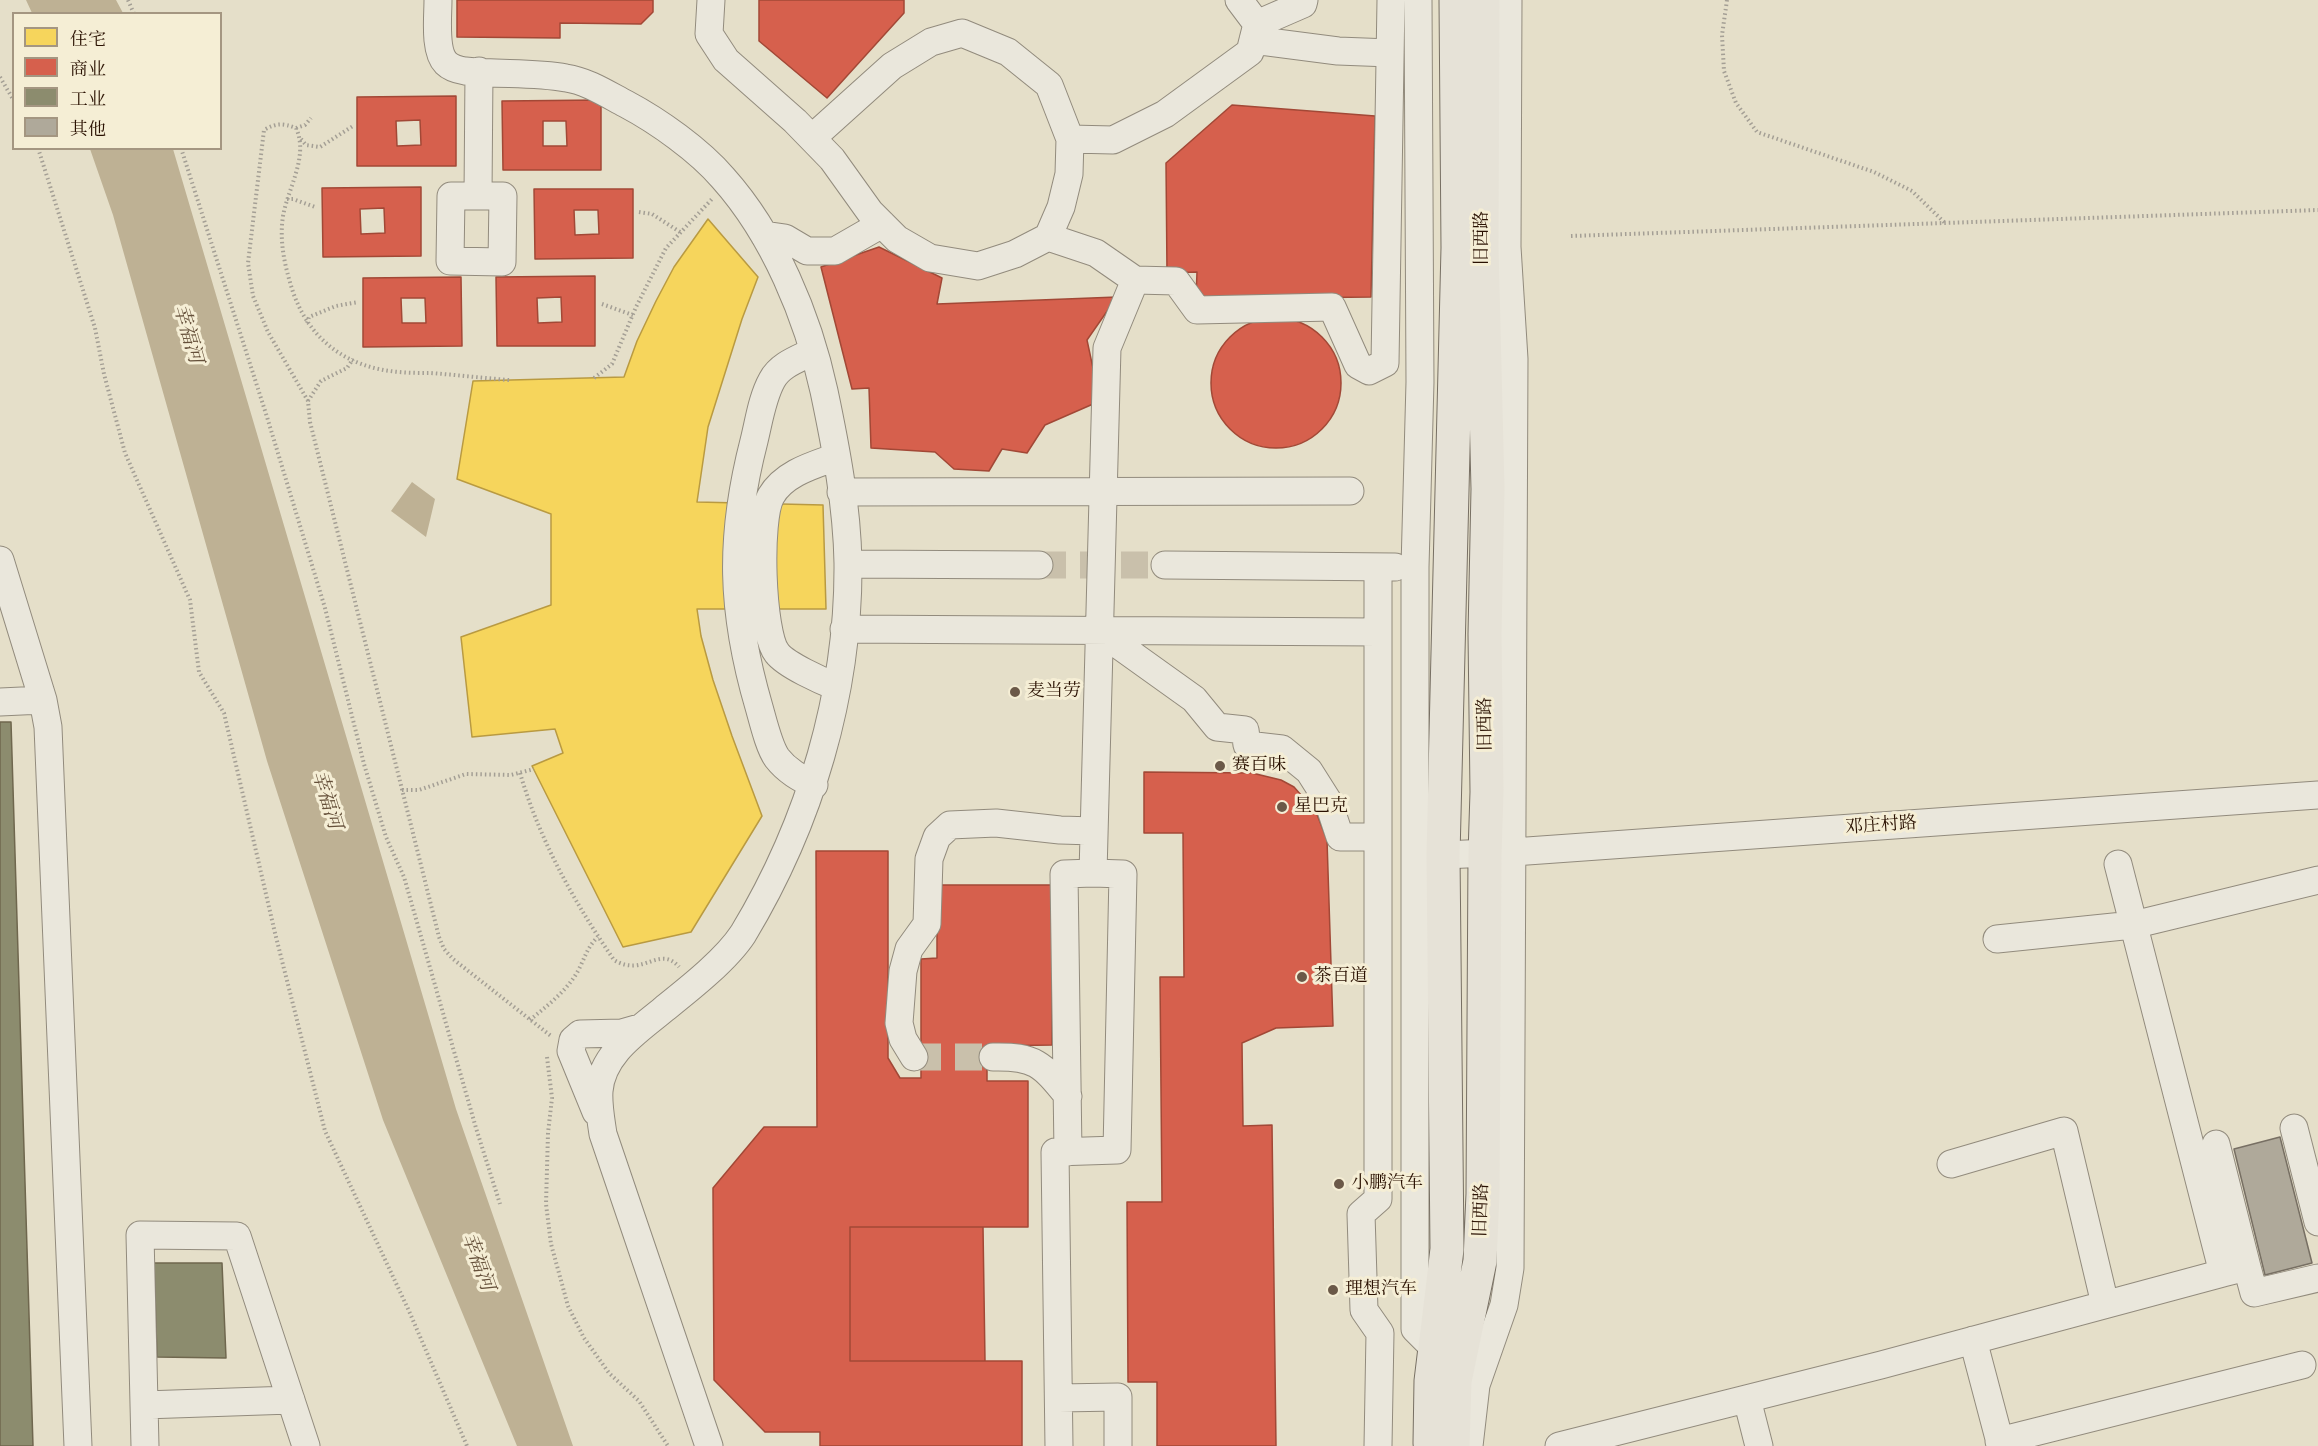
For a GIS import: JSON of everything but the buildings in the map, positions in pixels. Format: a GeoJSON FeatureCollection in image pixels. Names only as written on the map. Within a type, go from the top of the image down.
{"type":"FeatureCollection","features":[{"type":"Feature","properties":{"kind":"main road","name":"旧西路"},"geometry":{"type":"LineString","coordinates":[[1430,1446],[1431,1381],[1447,1249],[1443,855],[1458,248],[1456,0]]}},
{"type":"Feature","properties":{"kind":"main road","name":"旧西路"},"geometry":{"type":"LineString","coordinates":[[1453,1446],[1455,1381],[1472,1309],[1482,1240],[1499,853],[1487,792],[1485,634],[1488,489],[1482,247],[1483,0]]}},
{"type":"Feature","properties":{"kind":"street"},"geometry":{"type":"LineString","coordinates":[[438,0],[438,51],[444,62],[453,68],[571,78],[644,113],[677,137],[722,176],[751,213],[777,256],[802,316],[823,387],[841,492],[848,564],[844,629],[837,687],[814,785],[764,897],[740,939],[693,985],[636,1029],[616,1051],[599,1087],[603,1134],[709,1446]]}},
{"type":"Feature","properties":{"kind":"street"},"geometry":{"type":"LineString","coordinates":[[711,0],[709,34],[726,60],[812,138],[832,159],[870,212],[897,239],[930,258],[978,266],[1015,254],[1048,237],[1061,207],[1069,174],[1070,139],[1049,85],[1008,52],[962,33],[931,42],[892,66],[812,138]]}},
{"type":"Feature","properties":{"kind":"street"},"geometry":{"type":"LineString","coordinates":[[1070,139],[1113,140],[1165,114],[1250,52],[1255,32],[1239,0]]}},
{"type":"Feature","properties":{"kind":"street"},"geometry":{"type":"LineString","coordinates":[[1255,32],[1303,4],[1304,0]]}},
{"type":"Feature","properties":{"kind":"street"},"geometry":{"type":"LineString","coordinates":[[1048,237],[1096,253],[1135,280],[1176,281],[1197,310],[1332,307],[1358,366],[1369,371],[1386,363],[1390,0]]}},
{"type":"Feature","properties":{"kind":"street"},"geometry":{"type":"LineString","coordinates":[[1418,0],[1420,382],[1415,567],[1416,1329],[1435,1349]]}},
{"type":"Feature","properties":{"kind":"street"},"geometry":{"type":"LineString","coordinates":[[1469,1446],[1476,1385],[1504,1305],[1510,1268],[1499,853],[1514,359],[1507,247],[1508,0]]}},
{"type":"Feature","properties":{"kind":"street"},"geometry":{"type":"LineString","coordinates":[[1255,32],[1338,51],[1390,53]]}},
{"type":"Feature","properties":{"kind":"street"},"geometry":{"type":"LineString","coordinates":[[478,196],[479,71]]}},
{"type":"Feature","properties":{"kind":"street"},"geometry":{"type":"LineString","coordinates":[[764,235],[785,238],[807,251],[835,250],[882,224]]}},
{"type":"Feature","properties":{"kind":"street"},"geometry":{"type":"LineString","coordinates":[[1093,873],[1107,348],[1135,280]]}},
{"type":"Feature","properties":{"kind":"street"},"geometry":{"type":"LineString","coordinates":[[813,352],[784,366],[772,379],[765,400],[741,500],[736,600],[742,641],[763,721],[776,756],[793,774],[814,785]]}},
{"type":"Feature","properties":{"kind":"street"},"geometry":{"type":"LineString","coordinates":[[836,457],[786,479],[770,496],[765,520],[764,576],[767,631],[777,654],[817,679],[837,687]]}},
{"type":"Feature","properties":{"kind":"street"},"geometry":{"type":"LineString","coordinates":[[841,492],[1350,491]]}},
{"type":"Feature","properties":{"kind":"street"},"geometry":{"type":"LineString","coordinates":[[0,560],[43,700],[48,727],[78,1446]]}},
{"type":"Feature","properties":{"kind":"street"},"geometry":{"type":"LineString","coordinates":[[848,564],[1039,565]]}},
{"type":"Feature","properties":{"kind":"street"},"geometry":{"type":"LineString","coordinates":[[1165,565],[1450,567]]}},
{"type":"Feature","properties":{"kind":"street"},"geometry":{"type":"LineString","coordinates":[[1378,567],[1378,1199],[1361,1214],[1364,1310],[1380,1333],[1378,1446]]}},
{"type":"Feature","properties":{"kind":"street"},"geometry":{"type":"LineString","coordinates":[[844,629],[1378,632]]}},
{"type":"Feature","properties":{"kind":"street"},"geometry":{"type":"LineString","coordinates":[[1099,631],[1194,699],[1217,727],[1245,730],[1247,745],[1282,749],[1310,771],[1328,801],[1340,837],[1378,837]]}},
{"type":"Feature","properties":{"kind":"street"},"geometry":{"type":"LineString","coordinates":[[0,702],[43,700]]}},
{"type":"Feature","properties":{"kind":"street","name":"邓庄村路"},"geometry":{"type":"LineString","coordinates":[[1443,855],[1499,853],[2318,795]]}},
{"type":"Feature","properties":{"kind":"street"},"geometry":{"type":"LineString","coordinates":[[914,1057],[903,1039],[899,1023],[903,971],[909,949],[927,924],[929,859],[937,837],[950,825],[996,822],[1060,830],[1094,831]]}},
{"type":"Feature","properties":{"kind":"street"},"geometry":{"type":"LineString","coordinates":[[2118,864],[2133,925],[2235,1270],[2254,1293],[2318,1278]]}},
{"type":"Feature","properties":{"kind":"street"},"geometry":{"type":"LineString","coordinates":[[1059,1446],[1055,1152],[1068,1152],[1117,1150],[1123,874],[1064,874],[1068,1152]]}},
{"type":"Feature","properties":{"kind":"street"},"geometry":{"type":"LineString","coordinates":[[1997,939],[2133,925],[2318,880]]}},
{"type":"Feature","properties":{"kind":"street"},"geometry":{"type":"LineString","coordinates":[[602,1123],[561,1044],[573,1040],[580,1034],[622,1033],[636,1029]]}},
{"type":"Feature","properties":{"kind":"street"},"geometry":{"type":"LineString","coordinates":[[993,1057],[1016,1056],[1036,1062],[1052,1076],[1068,1096]]}},
{"type":"Feature","properties":{"kind":"street"},"geometry":{"type":"LineString","coordinates":[[2294,1128],[2318,1222]]}},
{"type":"Feature","properties":{"kind":"street"},"geometry":{"type":"LineString","coordinates":[[1951,1164],[2064,1131],[2105,1304]]}},
{"type":"Feature","properties":{"kind":"street"},"geometry":{"type":"LineString","coordinates":[[2216,1144],[2235,1270]]}},
{"type":"Feature","properties":{"kind":"street"},"geometry":{"type":"LineString","coordinates":[[145,1446],[140,1235],[237,1236],[306,1446]]}},
{"type":"Feature","properties":{"kind":"street"},"geometry":{"type":"LineString","coordinates":[[1559,1446],[2235,1270]]}},
{"type":"Feature","properties":{"kind":"street"},"geometry":{"type":"LineString","coordinates":[[1973,1340],[2000,1444],[2302,1365]]}},
{"type":"Feature","properties":{"kind":"street"},"geometry":{"type":"LineString","coordinates":[[1059,1398],[1118,1397],[1118,1446]]}},
{"type":"Feature","properties":{"kind":"street"},"geometry":{"type":"LineString","coordinates":[[1747,1398],[1759,1446]]}},
{"type":"Feature","properties":{"kind":"street"},"geometry":{"type":"LineString","coordinates":[[144,1405],[291,1400]]}},
{"type":"Feature","properties":{"kind":"path"},"geometry":{"type":"LineString","coordinates":[[1727,0],[1722,35],[1724,71],[1736,103],[1757,132],[1874,172],[1912,191],[1945,223]]}},
{"type":"Feature","properties":{"kind":"path"},"geometry":{"type":"LineString","coordinates":[[0,77],[12,98]]}},
{"type":"Feature","properties":{"kind":"path"},"geometry":{"type":"LineString","coordinates":[[311,118],[305,125],[296,128],[285,124],[274,124],[264,130],[260,147],[248,263],[253,296],[268,332],[308,401],[310,422],[439,937],[444,949],[453,959],[561,1044]]}},
{"type":"Feature","properties":{"kind":"path"},"geometry":{"type":"LineString","coordinates":[[296,128],[306,145],[320,147],[353,126]]}},
{"type":"Feature","properties":{"kind":"path"},"geometry":{"type":"LineString","coordinates":[[301,139],[300,154],[280,232],[283,254],[297,303],[307,324],[324,343],[371,366],[397,372],[509,380]]}},
{"type":"Feature","properties":{"kind":"path"},"geometry":{"type":"LineString","coordinates":[[39,150],[95,328],[104,374],[125,453],[190,600],[199,672],[224,713],[275,933],[325,1131],[409,1311],[467,1446]]}},
{"type":"Feature","properties":{"kind":"path"},"geometry":{"type":"LineString","coordinates":[[182,150],[322,597],[367,774],[386,837],[404,877],[500,1204]]}},
{"type":"Feature","properties":{"kind":"path"},"geometry":{"type":"LineString","coordinates":[[594,378],[612,364],[666,248],[710,201],[729,185]]}},
{"type":"Feature","properties":{"kind":"path"},"geometry":{"type":"LineString","coordinates":[[287,199],[315,207]]}},
{"type":"Feature","properties":{"kind":"path"},"geometry":{"type":"LineString","coordinates":[[1571,236],[2318,210]]}},
{"type":"Feature","properties":{"kind":"path"},"geometry":{"type":"LineString","coordinates":[[639,212],[652,214],[680,232]]}},
{"type":"Feature","properties":{"kind":"path"},"geometry":{"type":"LineString","coordinates":[[307,324],[309,317],[328,309],[358,302]]}},
{"type":"Feature","properties":{"kind":"path"},"geometry":{"type":"LineString","coordinates":[[602,304],[633,315]]}},
{"type":"Feature","properties":{"kind":"path"},"geometry":{"type":"LineString","coordinates":[[308,401],[321,381],[347,368],[353,359]]}},
{"type":"Feature","properties":{"kind":"path"},"geometry":{"type":"LineString","coordinates":[[402,790],[418,790],[466,774],[495,776],[534,769]]}},
{"type":"Feature","properties":{"kind":"path"},"geometry":{"type":"LineString","coordinates":[[520,773],[534,818],[570,894],[614,960],[622,965],[633,967],[645,965],[652,960],[668,958],[693,985]]}},
{"type":"Feature","properties":{"kind":"path"},"geometry":{"type":"LineString","coordinates":[[530,1020],[553,1001],[569,983],[579,969],[589,946],[598,937]]}},
{"type":"Feature","properties":{"kind":"path"},"geometry":{"type":"LineString","coordinates":[[561,1044],[546,1047],[552,1098],[548,1133],[546,1204],[550,1244],[565,1296],[584,1338],[609,1373],[639,1401],[668,1446]]}},
{"type":"Feature","properties":{"kind":"water"},"geometry":{"type":"Polygon","coordinates":[[[26,0],[116,0],[122,12],[32,12],[26,0]]]}},
{"type":"Feature","properties":{"kind":"water","name":"幸福河"},"geometry":{"type":"Polygon","coordinates":[[[90,150],[173,150],[456,1109],[573,1446],[517,1446],[383,1120],[267,761],[113,215],[90,150]]]}},
{"type":"Feature","properties":{"kind":"water"},"geometry":{"type":"Polygon","coordinates":[[[412,482],[435,499],[426,537],[391,511],[412,482]]]}},
{"type":"Feature","properties":{"kind":"tunnel"},"geometry":{"type":"LineString","coordinates":[[1039,565],[1165,565]]}},
{"type":"Feature","properties":{"kind":"tunnel"},"geometry":{"type":"LineString","coordinates":[[914,1057],[993,1057]]}},
{"type":"Feature","properties":{"kind":"place","name":"麦当劳"},"geometry":{"type":"Point","coordinates":[1015,692]}},
{"type":"Feature","properties":{"kind":"place","name":"赛百味"},"geometry":{"type":"Point","coordinates":[1220,766]}},
{"type":"Feature","properties":{"kind":"place","name":"星巴克"},"geometry":{"type":"Point","coordinates":[1282,807]}},
{"type":"Feature","properties":{"kind":"place","name":"茶百道"},"geometry":{"type":"Point","coordinates":[1302,977]}},
{"type":"Feature","properties":{"kind":"place","name":"小鹏汽车"},"geometry":{"type":"Point","coordinates":[1339,1184]}},
{"type":"Feature","properties":{"kind":"place","name":"理想汽车"},"geometry":{"type":"Point","coordinates":[1333,1290]}}]}
